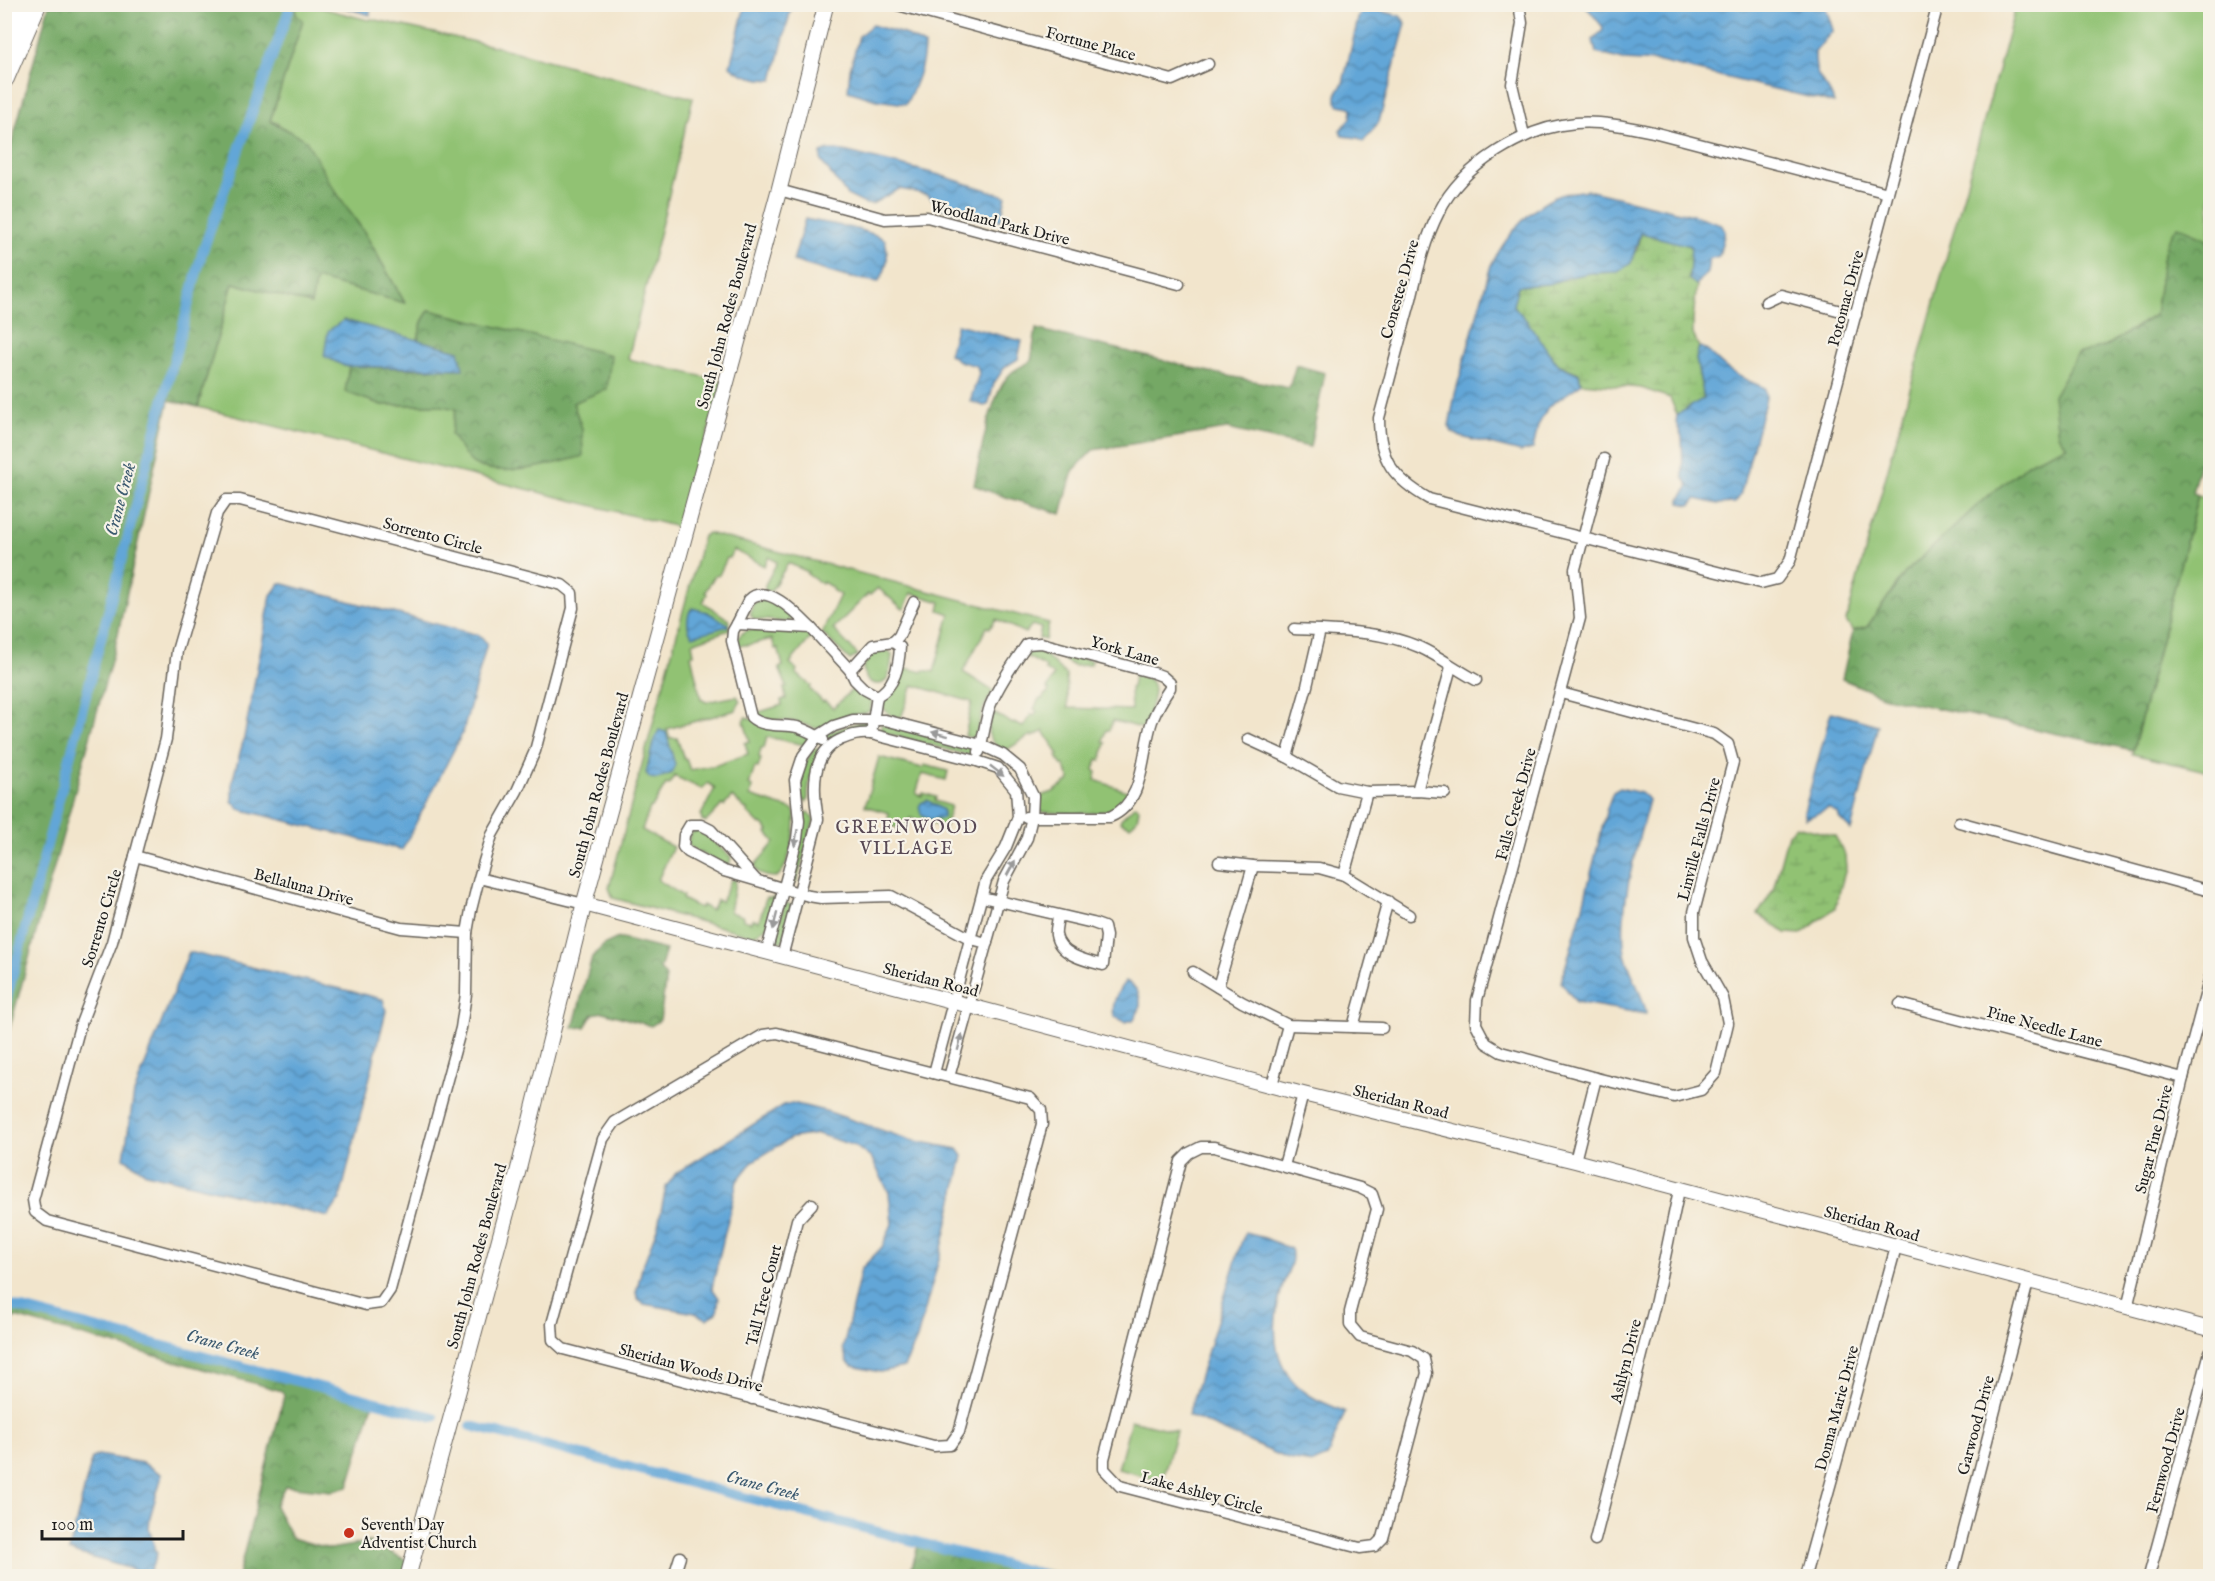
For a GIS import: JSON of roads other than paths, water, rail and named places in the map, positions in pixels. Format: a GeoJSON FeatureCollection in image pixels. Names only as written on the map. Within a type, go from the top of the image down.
{"type":"FeatureCollection","features":[{"type":"Feature","properties":{"kind":"highway"},"geometry":{"type":"LineString","coordinates":[[4,46],[16,4]]}},
{"type":"Feature","properties":{"kind":"highway"},"geometry":{"type":"LineString","coordinates":[[4,78],[36,4]]}},
{"type":"Feature","properties":{"kind":"main road","name":"South John Rodes Boulevard"},"geometry":{"type":"LineString","coordinates":[[408,1576],[519,1167],[584,904],[779,190],[826,4]]}},
{"type":"Feature","properties":{"kind":"street","name":"Fortune Place"},"geometry":{"type":"LineString","coordinates":[[894,4],[1172,80],[1208,64]]}},
{"type":"Feature","properties":{"kind":"street"},"geometry":{"type":"LineString","coordinates":[[1519,4],[1522,23],[1512,84],[1524,135]]}},
{"type":"Feature","properties":{"kind":"street","name":"Potomac Drive"},"geometry":{"type":"LineString","coordinates":[[1761,583],[1777,579],[1790,561],[1938,4]]}},
{"type":"Feature","properties":{"kind":"street","name":"Conestee Drive"},"geometry":{"type":"LineString","coordinates":[[1761,583],[1429,499],[1410,488],[1392,470],[1379,441],[1379,418],[1424,249],[1439,210],[1461,181],[1489,158],[1524,135],[1576,123],[1622,126],[1653,132],[1888,193]]}},
{"type":"Feature","properties":{"kind":"street","name":"Woodland Park Drive"},"geometry":{"type":"LineString","coordinates":[[779,190],[885,219],[927,217],[1179,284]]}},
{"type":"Feature","properties":{"kind":"street"},"geometry":{"type":"LineString","coordinates":[[1766,302],[1781,295],[1856,315]]}},
{"type":"Feature","properties":{"kind":"street","name":"Falls Creek Drive"},"geometry":{"type":"LineString","coordinates":[[1596,1078],[1501,1052],[1486,1043],[1476,1024],[1477,1000],[1580,618],[1575,569],[1604,459]]}},
{"type":"Feature","properties":{"kind":"street","name":"Sorrento Circle"},"geometry":{"type":"LineString","coordinates":[[226,500],[240,500],[562,585],[572,593],[573,608],[535,751],[517,791],[492,835],[479,878],[467,933],[466,994],[461,1028],[390,1290],[381,1303],[366,1305],[47,1221],[35,1212],[33,1200],[80,1026],[112,942],[166,739],[177,651],[217,513],[226,500]]}},
{"type":"Feature","properties":{"kind":"street"},"geometry":{"type":"LineString","coordinates":[[830,745],[818,736],[797,727],[757,722],[751,717],[732,641],[733,631],[752,596],[767,595],[780,601],[811,628],[850,670],[864,689],[877,696]]}},
{"type":"Feature","properties":{"kind":"street"},"geometry":{"type":"LineString","coordinates":[[850,670],[873,645],[893,642],[899,636],[914,602]]}},
{"type":"Feature","properties":{"kind":"street"},"geometry":{"type":"LineString","coordinates":[[737,624],[811,628]]}},
{"type":"Feature","properties":{"kind":"street"},"geometry":{"type":"LineString","coordinates":[[1294,629],[1364,632],[1396,639],[1420,648],[1476,680]]}},
{"type":"Feature","properties":{"kind":"street"},"geometry":{"type":"LineString","coordinates":[[1287,757],[1320,630]]}},
{"type":"Feature","properties":{"kind":"street"},"geometry":{"type":"LineString","coordinates":[[871,734],[877,696],[890,687],[896,670],[900,647],[893,642]]}},
{"type":"Feature","properties":{"kind":"street","name":"York Lane"},"geometry":{"type":"LineString","coordinates":[[977,760],[981,735],[991,705],[1027,644],[1041,643],[1136,668],[1162,676],[1170,683],[1170,688],[1152,721],[1137,786],[1127,807],[1110,817],[1018,817]]}},
{"type":"Feature","properties":{"kind":"street"},"geometry":{"type":"LineString","coordinates":[[1417,791],[1451,666]]}},
{"type":"Feature","properties":{"kind":"street","name":"Linville Falls Drive"},"geometry":{"type":"LineString","coordinates":[[1560,693],[1714,734],[1728,744],[1733,762],[1694,912],[1694,937],[1702,961],[1723,998],[1728,1023],[1716,1073],[1701,1090],[1674,1097],[1596,1078]]}},
{"type":"Feature","properties":{"kind":"street"},"geometry":{"type":"LineString","coordinates":[[766,953],[797,839],[795,780],[805,752],[818,736],[834,726],[853,720],[885,720],[981,745],[1003,755],[1020,769],[1033,796],[1032,817],[1027,838],[1004,881],[949,1077]]}},
{"type":"Feature","properties":{"kind":"street"},"geometry":{"type":"LineString","coordinates":[[782,957],[818,819],[815,776],[820,759],[830,745],[858,733],[871,734],[977,760],[998,768],[1016,790],[1018,817],[1006,848],[986,880],[934,1073]]}},
{"type":"Feature","properties":{"kind":"street"},"geometry":{"type":"LineString","coordinates":[[1248,740],[1287,757],[1337,786],[1367,792],[1445,793]]}},
{"type":"Feature","properties":{"kind":"street"},"geometry":{"type":"LineString","coordinates":[[1344,875],[1367,792]]}},
{"type":"Feature","properties":{"kind":"street"},"geometry":{"type":"LineString","coordinates":[[797,809],[816,807]]}},
{"type":"Feature","properties":{"kind":"street"},"geometry":{"type":"LineString","coordinates":[[1959,822],[2211,891]]}},
{"type":"Feature","properties":{"kind":"street"},"geometry":{"type":"LineString","coordinates":[[756,880],[711,830],[701,825],[690,825],[682,841],[683,847],[718,868],[799,894],[821,898],[891,896],[971,939],[987,944]]}},
{"type":"Feature","properties":{"kind":"street","name":"Bellaluna Drive"},"geometry":{"type":"LineString","coordinates":[[135,856],[401,928],[467,933]]}},
{"type":"Feature","properties":{"kind":"street"},"geometry":{"type":"LineString","coordinates":[[1219,862],[1253,866],[1319,868],[1344,875],[1409,915]]}},
{"type":"Feature","properties":{"kind":"street"},"geometry":{"type":"LineString","coordinates":[[1218,987],[1253,866]]}},
{"type":"Feature","properties":{"kind":"street"},"geometry":{"type":"LineString","coordinates":[[479,878],[584,904]]}},
{"type":"Feature","properties":{"kind":"street"},"geometry":{"type":"LineString","coordinates":[[982,897],[998,900],[1058,915],[1104,927],[1106,936],[1103,965],[1082,959],[1064,949],[1058,942],[1056,933],[1058,915]]}},
{"type":"Feature","properties":{"kind":"street"},"geometry":{"type":"LineString","coordinates":[[1353,1027],[1388,901]]}},
{"type":"Feature","properties":{"kind":"street","name":"Sheridan Road"},"geometry":{"type":"LineString","coordinates":[[584,904],[1272,1086],[1575,1161],[2211,1329]]}},
{"type":"Feature","properties":{"kind":"street"},"geometry":{"type":"LineString","coordinates":[[1193,972],[1288,1025],[1382,1028]]}},
{"type":"Feature","properties":{"kind":"street","name":"Sugar Pine Drive"},"geometry":{"type":"LineString","coordinates":[[2127,1308],[2183,1078],[2211,977]]}},
{"type":"Feature","properties":{"kind":"street","name":"Pine Needle Lane"},"geometry":{"type":"LineString","coordinates":[[1900,1004],[2183,1078]]}},
{"type":"Feature","properties":{"kind":"street"},"geometry":{"type":"LineString","coordinates":[[1272,1086],[1288,1025]]}},
{"type":"Feature","properties":{"kind":"street","name":"Sheridan Woods Drive"},"geometry":{"type":"LineString","coordinates":[[777,1033],[949,1077],[1030,1098],[1041,1110],[1042,1124],[959,1432],[950,1445],[934,1446],[752,1399],[563,1349],[553,1340],[552,1324],[603,1139],[615,1122],[763,1035],[777,1033]]}},
{"type":"Feature","properties":{"kind":"street"},"geometry":{"type":"LineString","coordinates":[[1575,1161],[1596,1078]]}},
{"type":"Feature","properties":{"kind":"street"},"geometry":{"type":"LineString","coordinates":[[1284,1166],[1303,1094]]}},
{"type":"Feature","properties":{"kind":"street","name":"Lake Ashley Circle"},"geometry":{"type":"LineString","coordinates":[[1201,1147],[1214,1148],[1284,1166],[1360,1188],[1372,1194],[1377,1209],[1350,1312],[1350,1325],[1360,1337],[1412,1351],[1424,1359],[1427,1373],[1383,1538],[1375,1546],[1360,1548],[1120,1486],[1104,1469],[1104,1459],[1181,1161],[1189,1153],[1201,1147]]}},
{"type":"Feature","properties":{"kind":"street","name":"Ashlyn Drive"},"geometry":{"type":"LineString","coordinates":[[1595,1540],[1656,1300],[1679,1190]]}},
{"type":"Feature","properties":{"kind":"street","name":"Tall Tree Court"},"geometry":{"type":"LineString","coordinates":[[752,1399],[797,1220],[812,1204]]}},
{"type":"Feature","properties":{"kind":"street","name":"Donna Marie Drive"},"geometry":{"type":"LineString","coordinates":[[1804,1576],[1896,1247]]}},
{"type":"Feature","properties":{"kind":"street","name":"Garwood Drive"},"geometry":{"type":"LineString","coordinates":[[1952,1576],[2028,1282]]}},
{"type":"Feature","properties":{"kind":"street","name":"Fernwood Drive"},"geometry":{"type":"LineString","coordinates":[[2149,1576],[2211,1352]]}},
{"type":"Feature","properties":{"kind":"street"},"geometry":{"type":"LineString","coordinates":[[674,1576],[680,1557]]}},
{"type":"Feature","properties":{"kind":"water"},"geometry":{"type":"Polygon","coordinates":[[[335,5],[371,5],[370,15],[335,5]]]}},
{"type":"Feature","properties":{"kind":"water"},"geometry":{"type":"Polygon","coordinates":[[[745,5],[792,5],[773,80],[750,77],[730,66],[745,5]]]}},
{"type":"Feature","properties":{"kind":"water"},"geometry":{"type":"Polygon","coordinates":[[[1585,5],[1825,5],[1833,30],[1815,52],[1815,66],[1834,103],[1660,62],[1623,60],[1596,53],[1593,40],[1603,30],[1585,5]]]}},
{"type":"Feature","properties":{"kind":"water"},"geometry":{"type":"Polygon","coordinates":[[[1369,8],[1400,16],[1406,23],[1379,122],[1363,142],[1358,138],[1342,136],[1340,130],[1351,118],[1352,110],[1350,107],[1339,105],[1336,102],[1336,95],[1343,83],[1359,15],[1369,8]]]}},
{"type":"Feature","properties":{"kind":"water"},"geometry":{"type":"Polygon","coordinates":[[[872,25],[904,34],[924,45],[921,68],[906,104],[876,100],[848,91],[850,69],[859,36],[872,25]]]}},
{"type":"Feature","properties":{"kind":"water"},"geometry":{"type":"Polygon","coordinates":[[[829,150],[844,151],[936,174],[1006,196],[1001,220],[991,221],[941,208],[928,195],[899,189],[872,204],[865,204],[847,195],[821,161],[821,153],[829,150]]]}},
{"type":"Feature","properties":{"kind":"water"},"geometry":{"type":"Polygon","coordinates":[[[1587,190],[1697,216],[1721,224],[1725,231],[1719,256],[1709,259],[1707,273],[1696,285],[1689,279],[1691,246],[1640,233],[1631,263],[1618,272],[1590,273],[1549,284],[1518,286],[1513,305],[1557,364],[1579,374],[1581,384],[1548,407],[1538,426],[1533,449],[1521,452],[1461,437],[1452,432],[1449,426],[1455,394],[1491,265],[1510,235],[1526,217],[1559,195],[1587,190]]]}},
{"type":"Feature","properties":{"kind":"water"},"geometry":{"type":"Polygon","coordinates":[[[805,219],[857,229],[885,240],[887,262],[878,282],[846,277],[793,261],[805,219]]]}},
{"type":"Feature","properties":{"kind":"water"},"geometry":{"type":"Polygon","coordinates":[[[344,320],[459,351],[463,369],[344,366],[324,356],[328,331],[344,320]]]}},
{"type":"Feature","properties":{"kind":"water"},"geometry":{"type":"Polygon","coordinates":[[[957,324],[1022,341],[1018,359],[1005,367],[994,383],[988,405],[984,406],[970,401],[979,374],[977,366],[959,361],[949,354],[957,324]]]}},
{"type":"Feature","properties":{"kind":"water"},"geometry":{"type":"Polygon","coordinates":[[[1699,347],[1734,373],[1765,388],[1766,398],[1740,496],[1735,503],[1718,504],[1696,499],[1691,505],[1680,503],[1680,499],[1689,486],[1683,477],[1682,437],[1676,423],[1677,415],[1704,398],[1696,359],[1699,347]]]}},
{"type":"Feature","properties":{"kind":"water"},"geometry":{"type":"Polygon","coordinates":[[[280,583],[478,635],[487,643],[463,732],[402,850],[239,809],[232,801],[232,782],[244,738],[271,595],[280,583]]]}},
{"type":"Feature","properties":{"kind":"water"},"geometry":{"type":"Polygon","coordinates":[[[692,608],[707,612],[728,626],[693,636],[688,622],[692,608]]]}},
{"type":"Feature","properties":{"kind":"water"},"geometry":{"type":"Polygon","coordinates":[[[1831,712],[1878,725],[1851,830],[1840,819],[1838,813],[1828,808],[1806,819],[1804,812],[1831,712]]]}},
{"type":"Feature","properties":{"kind":"water"},"geometry":{"type":"Polygon","coordinates":[[[659,730],[666,732],[675,765],[672,773],[657,779],[650,778],[646,773],[653,743],[659,730]]]}},
{"type":"Feature","properties":{"kind":"water"},"geometry":{"type":"Polygon","coordinates":[[[1620,788],[1641,793],[1649,800],[1634,856],[1624,915],[1625,953],[1644,1002],[1646,1014],[1576,1002],[1561,982],[1582,910],[1607,808],[1613,792],[1620,788]]]}},
{"type":"Feature","properties":{"kind":"water"},"geometry":{"type":"Polygon","coordinates":[[[927,800],[943,810],[943,818],[929,819],[921,814],[919,807],[927,800]]]}},
{"type":"Feature","properties":{"kind":"water"},"geometry":{"type":"Polygon","coordinates":[[[189,952],[383,999],[386,1011],[340,1199],[328,1217],[146,1173],[124,1158],[134,1093],[189,952]]]}},
{"type":"Feature","properties":{"kind":"water"},"geometry":{"type":"Polygon","coordinates":[[[1126,981],[1136,989],[1140,1004],[1133,1020],[1125,1022],[1114,1016],[1113,1007],[1120,988],[1126,981]]]}},
{"type":"Feature","properties":{"kind":"water"},"geometry":{"type":"Polygon","coordinates":[[[792,1103],[829,1112],[910,1140],[958,1149],[963,1156],[943,1244],[917,1339],[904,1367],[880,1372],[852,1366],[847,1361],[843,1348],[861,1269],[882,1247],[892,1224],[889,1193],[872,1159],[855,1146],[818,1134],[791,1138],[753,1161],[737,1181],[712,1288],[719,1298],[717,1313],[707,1319],[695,1313],[644,1304],[638,1299],[636,1293],[642,1268],[658,1226],[666,1187],[676,1173],[784,1105],[792,1103]]]}},
{"type":"Feature","properties":{"kind":"water"},"geometry":{"type":"Polygon","coordinates":[[[1246,1233],[1291,1249],[1291,1262],[1276,1318],[1277,1350],[1282,1364],[1301,1389],[1316,1399],[1345,1412],[1327,1457],[1313,1463],[1288,1459],[1188,1415],[1246,1233]]]}},
{"type":"Feature","properties":{"kind":"water"},"geometry":{"type":"Polygon","coordinates":[[[98,1455],[143,1463],[161,1474],[150,1517],[149,1529],[157,1554],[149,1574],[69,1551],[92,1458],[98,1455]]]}},
{"type":"Feature","properties":{"kind":"waterway","name":"Crane Creek"},"geometry":{"type":"LineString","coordinates":[[4,1009],[202,253],[291,4]]}},
{"type":"Feature","properties":{"kind":"waterway","name":"Crane Creek"},"geometry":{"type":"LineString","coordinates":[[4,1304],[434,1417]]}},
{"type":"Feature","properties":{"kind":"waterway","name":"Crane Creek"},"geometry":{"type":"LineString","coordinates":[[471,1426],[1048,1576]]}},
{"type":"Feature","properties":{"kind":"place","name":"Seventh Day Adventist Church"},"geometry":{"type":"Point","coordinates":[349,1533]}},
{"type":"Feature","properties":{"kind":"district","name":"GREENWOOD VILLAGE"},"geometry":{"type":"Point","coordinates":[907,837]}}]}
